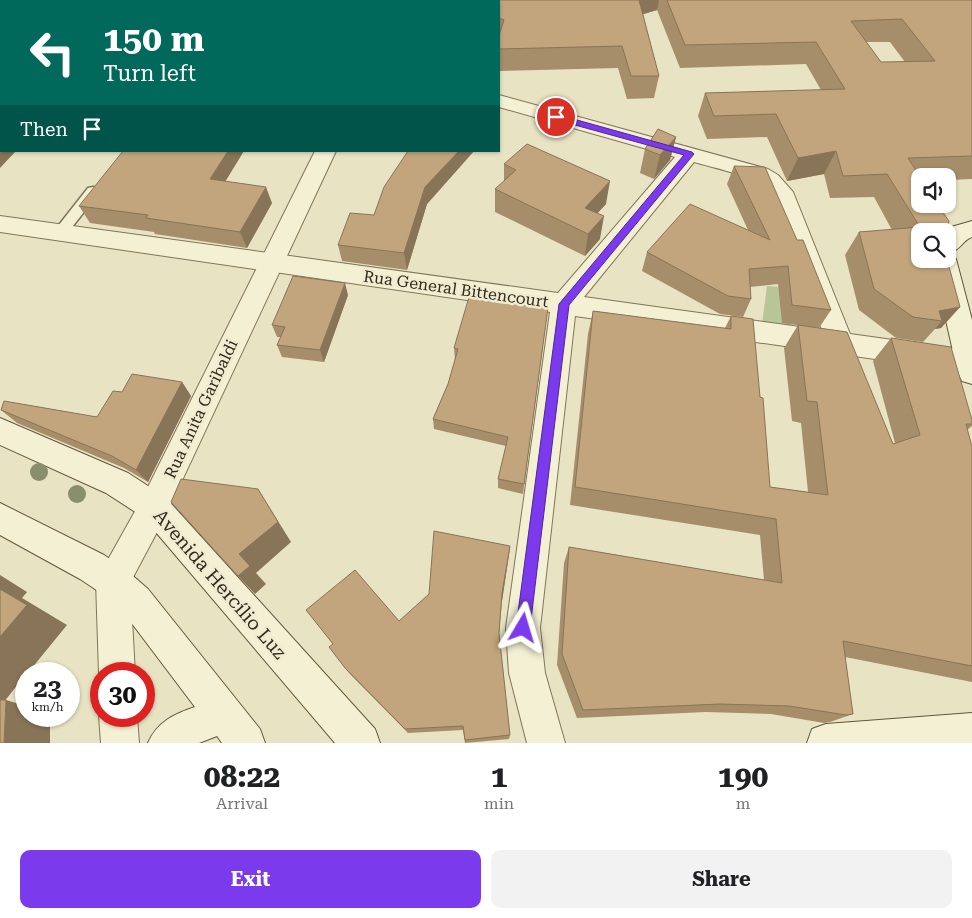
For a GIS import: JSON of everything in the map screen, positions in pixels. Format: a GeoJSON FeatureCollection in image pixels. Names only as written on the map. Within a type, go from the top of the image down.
{"type":"FeatureCollection","features":[{"type":"Feature","properties":{"kind":"street"},"geometry":{"type":"LineString","coordinates":[[500,101],[760,174],[777,185],[782,192],[840,343]]}},
{"type":"Feature","properties":{"kind":"street","name":"Rua Anita Garibaldi"},"geometry":{"type":"LineString","coordinates":[[113,581],[154,507],[326,152]]}},
{"type":"Feature","properties":{"kind":"street"},"geometry":{"type":"LineString","coordinates":[[546,743],[527,673],[523,628],[564,304],[689,154]]}},
{"type":"Feature","properties":{"kind":"street","name":"Rua General Bittencourt"},"geometry":{"type":"LineString","coordinates":[[0,224],[840,343],[971,365]]}},
{"type":"Feature","properties":{"kind":"street"},"geometry":{"type":"LineString","coordinates":[[956,236],[959,233],[972,228]]}},
{"type":"Feature","properties":{"kind":"street"},"geometry":{"type":"LineString","coordinates":[[946,268],[971,365]]}},
{"type":"Feature","properties":{"kind":"street","name":"Avenida Hercílio Luz"},"geometry":{"type":"LineString","coordinates":[[0,431],[117,483],[154,507],[361,743]]}},
{"type":"Feature","properties":{"kind":"street"},"geometry":{"type":"LineString","coordinates":[[0,518],[113,581],[136,601],[246,743]]}},
{"type":"Feature","properties":{"kind":"street"},"geometry":{"type":"LineString","coordinates":[[113,581],[116,662]]}},
{"type":"Feature","properties":{"kind":"street"},"geometry":{"type":"LineString","coordinates":[[166,743],[188,728],[223,715]]}},
{"type":"Feature","properties":{"kind":"street"},"geometry":{"type":"LineString","coordinates":[[119,727],[120,743]]}},
{"type":"Feature","properties":{"kind":"street"},"geometry":{"type":"LineString","coordinates":[[826,743],[972,732]]}},
{"type":"Feature","properties":{"kind":"lane"},"geometry":{"type":"LineString","coordinates":[[60,232],[102,181]]}},
{"type":"Feature","properties":{"kind":"green space"},"geometry":{"type":"Polygon","coordinates":[[[767,286],[780,287],[792,326],[762,324],[767,286]]]}},
{"type":"Feature","properties":{"kind":"building"},"geometry":{"type":"Polygon","coordinates":[[[500,0],[639,0],[659,76],[631,76],[622,46],[500,49],[500,32],[504,20],[500,18],[500,0]]]}},
{"type":"Feature","properties":{"kind":"building"},"geometry":{"type":"Polygon","coordinates":[[[667,0],[972,0],[972,156],[908,158],[914,168],[911,168],[911,213],[887,174],[843,176],[836,151],[798,158],[776,114],[714,116],[705,93],[845,89],[816,42],[685,45],[667,0]],[[902,19],[851,21],[881,62],[935,61],[902,19]]]}},
{"type":"Feature","properties":{"kind":"building"},"geometry":{"type":"Polygon","coordinates":[[[658,129],[676,137],[660,155],[645,149],[658,129]]]}},
{"type":"Feature","properties":{"kind":"building"},"geometry":{"type":"Polygon","coordinates":[[[527,144],[610,181],[585,208],[604,216],[588,234],[495,189],[516,170],[504,164],[527,144]]]}},
{"type":"Feature","properties":{"kind":"building"},"geometry":{"type":"Polygon","coordinates":[[[122,152],[227,152],[210,179],[266,187],[240,232],[146,218],[148,215],[79,206],[122,152]]]}},
{"type":"Feature","properties":{"kind":"building"},"geometry":{"type":"Polygon","coordinates":[[[407,152],[458,152],[425,187],[404,253],[338,245],[350,213],[374,215],[384,187],[407,152]]]}},
{"type":"Feature","properties":{"kind":"building"},"geometry":{"type":"Polygon","coordinates":[[[734,166],[765,167],[797,240],[803,240],[831,310],[792,305],[788,266],[749,269],[751,299],[728,296],[647,252],[690,204],[770,240],[734,166]]]}},
{"type":"Feature","properties":{"kind":"building"},"geometry":{"type":"Polygon","coordinates":[[[911,213],[943,213],[949,221],[949,223],[918,223],[911,213]]]}},
{"type":"Feature","properties":{"kind":"building"},"geometry":{"type":"Polygon","coordinates":[[[911,228],[911,268],[949,268],[960,307],[939,311],[942,321],[913,317],[874,289],[859,232],[911,228]]]}},
{"type":"Feature","properties":{"kind":"building"},"geometry":{"type":"Polygon","coordinates":[[[293,276],[345,283],[320,350],[277,345],[285,327],[272,325],[293,276]]]}},
{"type":"Feature","properties":{"kind":"building"},"geometry":{"type":"Polygon","coordinates":[[[469,297],[548,308],[524,484],[498,479],[508,437],[433,419],[448,384],[458,349],[454,348],[469,297]]]}},
{"type":"Feature","properties":{"kind":"building"},"geometry":{"type":"Polygon","coordinates":[[[593,311],[731,329],[731,316],[753,319],[760,397],[763,398],[770,487],[828,495],[817,402],[807,401],[798,325],[847,332],[893,444],[920,435],[891,338],[951,347],[972,420],[972,424],[966,424],[972,447],[972,666],[843,641],[853,714],[846,715],[789,706],[720,704],[583,710],[562,654],[569,547],[782,583],[776,519],[575,487],[593,311]]]}},
{"type":"Feature","properties":{"kind":"building"},"geometry":{"type":"Polygon","coordinates":[[[132,374],[182,382],[136,470],[112,456],[1,410],[4,401],[97,417],[113,391],[122,392],[132,374]]]}},
{"type":"Feature","properties":{"kind":"building"},"geometry":{"type":"Polygon","coordinates":[[[181,479],[258,489],[278,522],[239,554],[250,566],[238,576],[171,502],[181,479]]]}},
{"type":"Feature","properties":{"kind":"building"},"geometry":{"type":"Polygon","coordinates":[[[434,531],[510,546],[502,593],[499,633],[510,735],[465,740],[463,726],[405,729],[345,668],[329,647],[333,644],[306,610],[355,570],[399,621],[429,594],[434,531]]]}},
{"type":"Feature","properties":{"kind":"building"},"geometry":{"type":"Polygon","coordinates":[[[0,589],[27,605],[0,637],[0,589]]]}},
{"type":"Feature","properties":{"kind":"building"},"geometry":{"type":"Polygon","coordinates":[[[0,700],[6,700],[4,743],[0,743],[0,700]]]}},
{"type":"Feature","properties":{"kind":"route"},"geometry":{"type":"LineString","coordinates":[[523,628],[564,304],[689,154],[556,117]]}}]}
